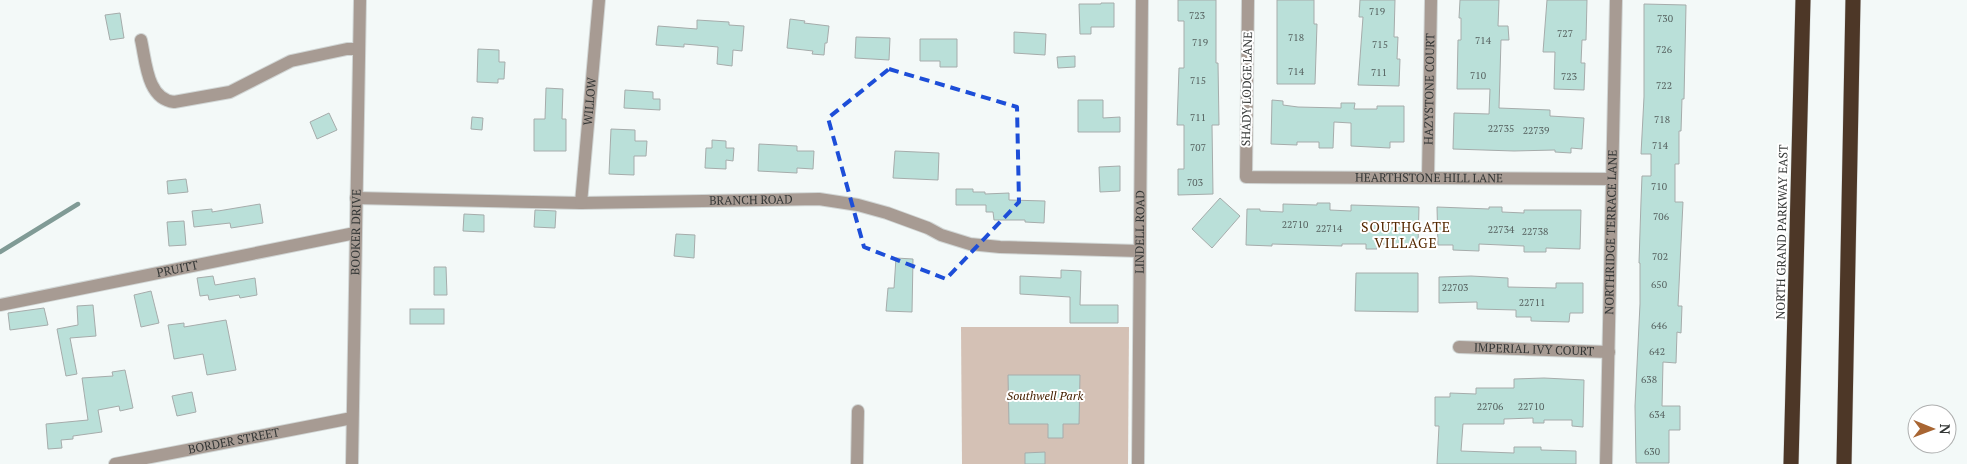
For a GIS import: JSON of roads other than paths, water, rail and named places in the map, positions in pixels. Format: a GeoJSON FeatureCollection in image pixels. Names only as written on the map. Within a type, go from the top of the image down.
{"type":"FeatureCollection","features":[{"type":"Feature","properties":{"kind":"highway","name":"NORTH GRAND PARKWAY EAST"},"geometry":{"type":"LineString","coordinates":[[1791,464],[1802,0]]}},
{"type":"Feature","properties":{"kind":"highway"},"geometry":{"type":"LineString","coordinates":[[1844,464],[1852,0]]}},
{"type":"Feature","properties":{"kind":"street","name":"BOOKER DRIVE"},"geometry":{"type":"LineString","coordinates":[[352,464],[360,0]]}},
{"type":"Feature","properties":{"kind":"street","name":"WILLOW"},"geometry":{"type":"LineString","coordinates":[[581,203],[599,0]]}},
{"type":"Feature","properties":{"kind":"street","name":"LINDELL ROAD"},"geometry":{"type":"LineString","coordinates":[[1138,464],[1142,0]]}},
{"type":"Feature","properties":{"kind":"street","name":"SHADY LODGE LANE"},"geometry":{"type":"LineString","coordinates":[[1246,177],[1248,0]]}},
{"type":"Feature","properties":{"kind":"street","name":"HAZYSTONE COURT"},"geometry":{"type":"LineString","coordinates":[[1428,178],[1431,0]]}},
{"type":"Feature","properties":{"kind":"street","name":"NORTHRIDGE TERRACE LANE"},"geometry":{"type":"LineString","coordinates":[[1606,464],[1616,0]]}},
{"type":"Feature","properties":{"kind":"street"},"geometry":{"type":"LineString","coordinates":[[141,40],[152,86],[156,93],[167,101],[174,102],[230,92],[291,61],[358,49]]}},
{"type":"Feature","properties":{"kind":"street","name":"HEARTHSTONE HILL LANE"},"geometry":{"type":"LineString","coordinates":[[1246,177],[1612,179]]}},
{"type":"Feature","properties":{"kind":"street","name":"BRANCH ROAD"},"geometry":{"type":"LineString","coordinates":[[356,198],[581,203],[819,199],[858,205],[887,213],[928,228],[941,235],[970,244],[1000,247],[1139,251]]}},
{"type":"Feature","properties":{"kind":"street","name":"PRUITT"},"geometry":{"type":"LineString","coordinates":[[0,305],[355,233]]}},
{"type":"Feature","properties":{"kind":"street","name":"IMPERIAL IVY COURT"},"geometry":{"type":"LineString","coordinates":[[1459,347],[1609,352]]}},
{"type":"Feature","properties":{"kind":"street"},"geometry":{"type":"LineString","coordinates":[[856,464],[858,410]]}},
{"type":"Feature","properties":{"kind":"street","name":"BORDER STREET"},"geometry":{"type":"LineString","coordinates":[[115,464],[352,418]]}},
{"type":"Feature","properties":{"kind":"waterway"},"geometry":{"type":"LineString","coordinates":[[0,252],[78,204]]}},
{"type":"Feature","properties":{"kind":"district","name":"SOUTHGATE VILLAGE"},"geometry":{"type":"Point","coordinates":[1406,236]}},
{"type":"Feature","properties":{"kind":"park label","name":"Southwell Park"},"geometry":{"type":"Point","coordinates":[1045,396]}}]}
